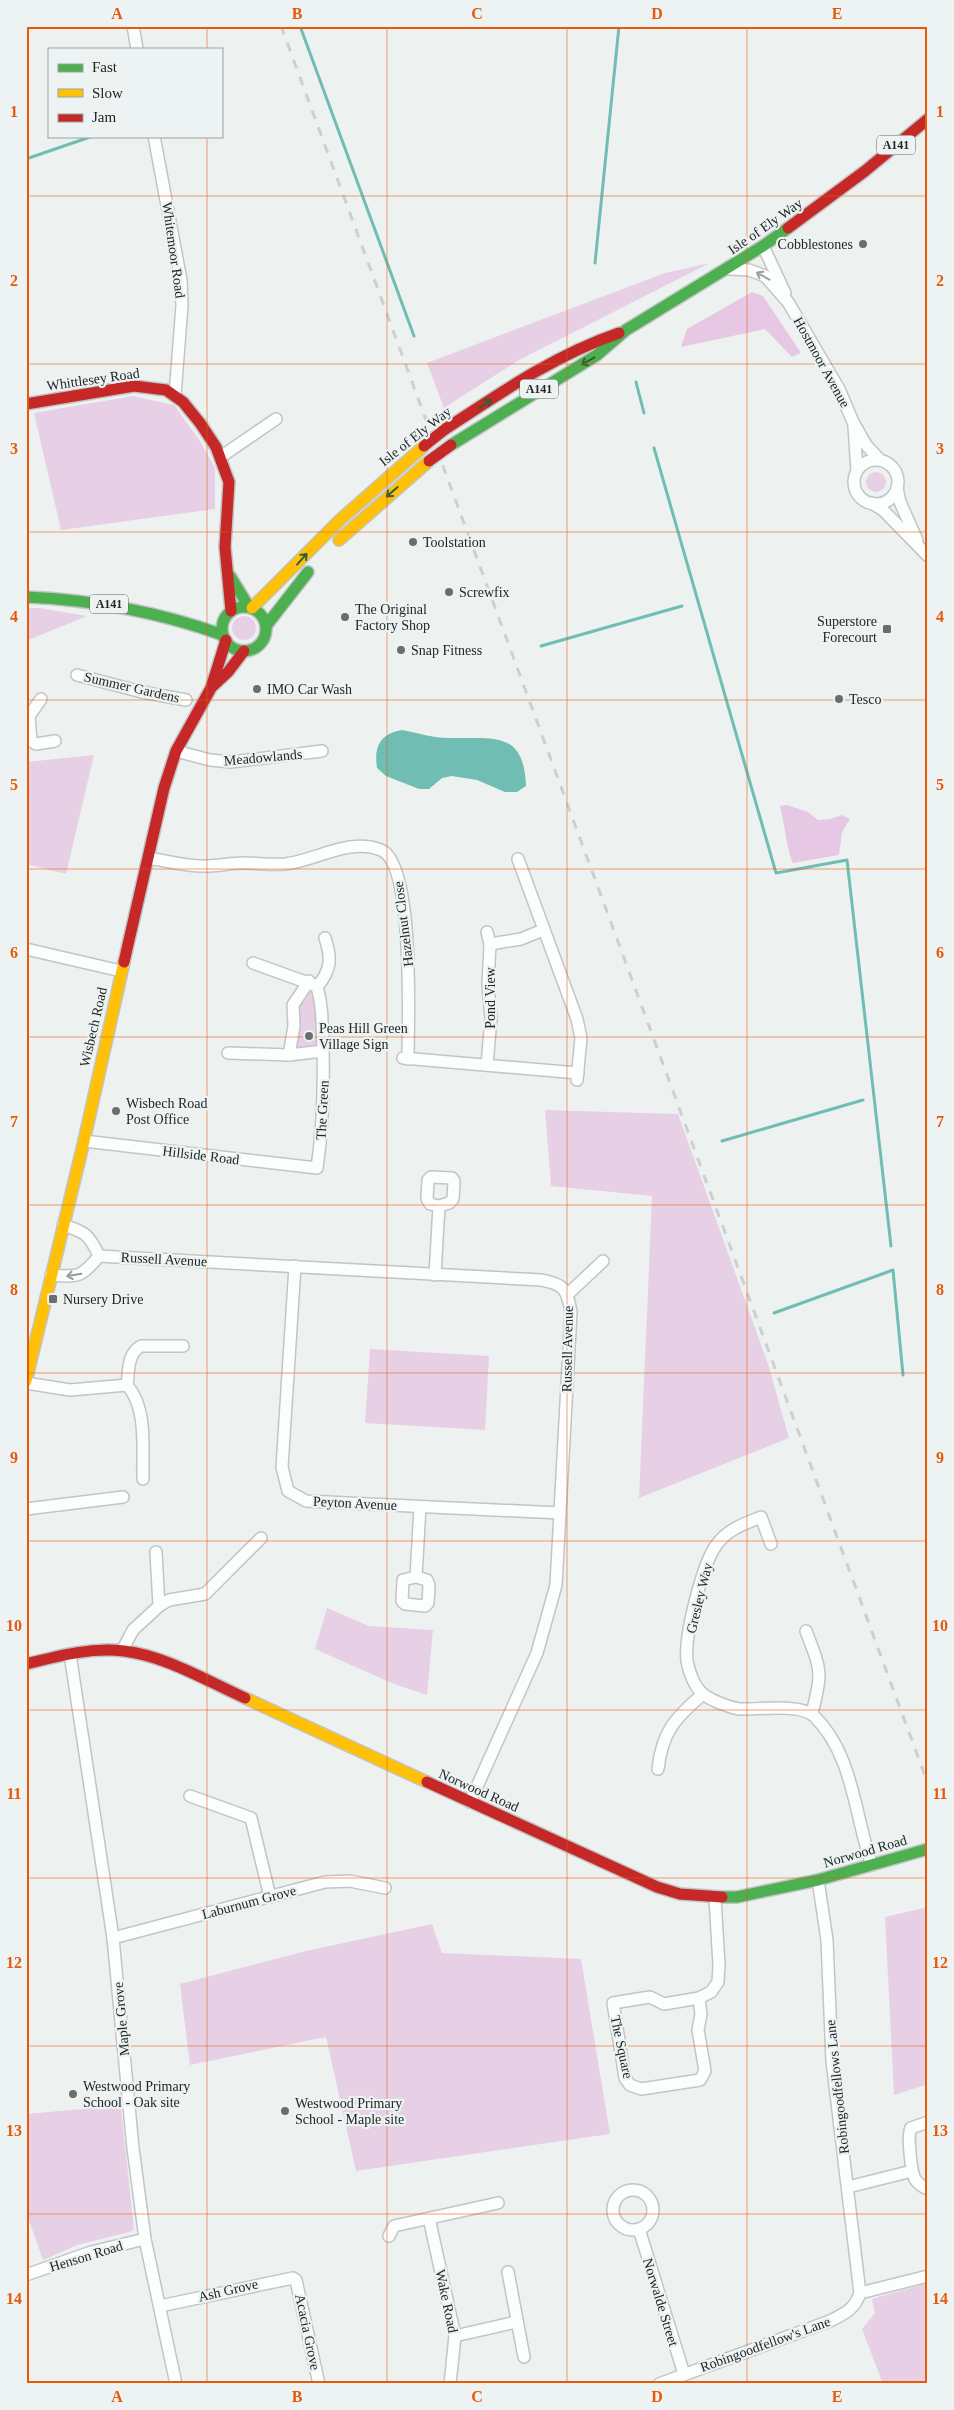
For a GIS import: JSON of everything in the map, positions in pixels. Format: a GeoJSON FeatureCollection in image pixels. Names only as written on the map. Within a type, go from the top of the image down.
{"type":"FeatureCollection","features":[{"type":"Feature","properties":{"kind":"main road","name":"Isle of Ely Way"},"geometry":{"type":"LineString","coordinates":[[331,549],[429,461],[451,445],[597,355],[626,330],[763,246],[865,171],[928,119]]}},
{"type":"Feature","properties":{"kind":"main road","name":"Isle of Ely Way"},"geometry":{"type":"LineString","coordinates":[[250,608],[284,580],[314,546],[377,485],[444,430],[513,386],[593,340],[626,330]]}},
{"type":"Feature","properties":{"kind":"main road","name":"Whittlesey Road"},"geometry":{"type":"LineString","coordinates":[[26,404],[134,386],[151,386],[175,395],[189,410],[222,456],[229,482],[225,547],[229,574],[228,615]]}},
{"type":"Feature","properties":{"kind":"main road"},"geometry":{"type":"LineString","coordinates":[[244,650],[260,644],[264,639],[266,626],[279,607],[319,561]]}},
{"type":"Feature","properties":{"kind":"main road","name":"Whittlesey Road"},"geometry":{"type":"LineString","coordinates":[[229,574],[250,608]]}},
{"type":"Feature","properties":{"kind":"main road","name":"A141"},"geometry":{"type":"LineString","coordinates":[[26,597],[68,598],[112,604],[190,622],[225,638],[230,646],[244,650]]}},
{"type":"Feature","properties":{"kind":"main road","name":"A141"},"geometry":{"type":"LineString","coordinates":[[190,622],[228,615],[250,608]]}},
{"type":"Feature","properties":{"kind":"main road"},"geometry":{"type":"LineString","coordinates":[[250,608],[262,615],[266,626]]}},
{"type":"Feature","properties":{"kind":"main road"},"geometry":{"type":"LineString","coordinates":[[225,638],[228,615]]}},
{"type":"Feature","properties":{"kind":"main road","name":"Wisbech Road"},"geometry":{"type":"LineString","coordinates":[[26,1382],[84,1141],[164,788],[176,751],[211,688],[225,638]]}},
{"type":"Feature","properties":{"kind":"main road","name":"Wisbech Road"},"geometry":{"type":"LineString","coordinates":[[211,688],[228,672],[244,650]]}},
{"type":"Feature","properties":{"kind":"main road","name":"Norwood Road"},"geometry":{"type":"LineString","coordinates":[[26,1664],[70,1654],[123,1649],[156,1658],[657,1887],[680,1894],[716,1898],[758,1894],[872,1866],[928,1849]]}},
{"type":"Feature","properties":{"kind":"street"},"geometry":{"type":"LineString","coordinates":[[133,26],[137,48]]}},
{"type":"Feature","properties":{"kind":"street","name":"Whitemoor Road"},"geometry":{"type":"LineString","coordinates":[[154,138],[181,280],[182,306],[175,395]]}},
{"type":"Feature","properties":{"kind":"street","name":"Hostmoor Avenue"},"geometry":{"type":"LineString","coordinates":[[763,246],[780,278],[788,302]]}},
{"type":"Feature","properties":{"kind":"street","name":"Hostmoor Avenue"},"geometry":{"type":"LineString","coordinates":[[728,269],[749,270],[766,276],[788,302],[839,389],[853,422],[866,444],[880,460]]}},
{"type":"Feature","properties":{"kind":"street"},"geometry":{"type":"LineString","coordinates":[[222,456],[276,419]]}},
{"type":"Feature","properties":{"kind":"street","name":"Hostmoor Avenue"},"geometry":{"type":"LineString","coordinates":[[853,422],[857,470]]}},
{"type":"Feature","properties":{"kind":"street"},"geometry":{"type":"LineString","coordinates":[[920,546],[900,502],[897,488],[898,478],[894,468],[880,460],[865,463],[857,470],[855,488],[862,498],[883,510],[928,556]]}},
{"type":"Feature","properties":{"kind":"street"},"geometry":{"type":"LineString","coordinates":[[872,503],[888,500],[897,488]]}},
{"type":"Feature","properties":{"kind":"street","name":"Summer Gardens"},"geometry":{"type":"LineString","coordinates":[[77,675],[142,692],[186,700]]}},
{"type":"Feature","properties":{"kind":"street"},"geometry":{"type":"LineString","coordinates":[[41,699],[29,716],[29,741],[36,744],[55,741]]}},
{"type":"Feature","properties":{"kind":"street","name":"Meadowlands"},"geometry":{"type":"LineString","coordinates":[[176,751],[210,760],[231,762],[322,751]]}},
{"type":"Feature","properties":{"kind":"street","name":"Hazelnut Close"},"geometry":{"type":"LineString","coordinates":[[149,858],[204,866],[241,863],[283,864],[305,861],[360,846],[382,850],[392,860],[398,875],[409,956],[405,1058],[487,1065]]}},
{"type":"Feature","properties":{"kind":"street"},"geometry":{"type":"LineString","coordinates":[[487,1065],[578,1077],[581,1038],[577,1019],[518,859]]}},
{"type":"Feature","properties":{"kind":"street"},"geometry":{"type":"LineString","coordinates":[[490,944],[520,939],[543,930]]}},
{"type":"Feature","properties":{"kind":"street","name":"Pond View"},"geometry":{"type":"LineString","coordinates":[[487,932],[490,944],[488,985],[491,1018],[487,1065]]}},
{"type":"Feature","properties":{"kind":"street"},"geometry":{"type":"LineString","coordinates":[[289,1055],[294,1026],[293,1005],[313,984],[327,976],[331,964],[325,938]]}},
{"type":"Feature","properties":{"kind":"street"},"geometry":{"type":"LineString","coordinates":[[26,949],[122,971]]}},
{"type":"Feature","properties":{"kind":"street"},"geometry":{"type":"LineString","coordinates":[[253,963],[313,984]]}},
{"type":"Feature","properties":{"kind":"street","name":"The Green"},"geometry":{"type":"LineString","coordinates":[[313,984],[322,1020],[323,1051],[324,1122],[317,1168]]}},
{"type":"Feature","properties":{"kind":"street"},"geometry":{"type":"LineString","coordinates":[[228,1053],[289,1055],[323,1051]]}},
{"type":"Feature","properties":{"kind":"street","name":"Hillside Road"},"geometry":{"type":"LineString","coordinates":[[84,1141],[317,1168]]}},
{"type":"Feature","properties":{"kind":"street"},"geometry":{"type":"LineString","coordinates":[[435,1275],[439,1206]]}},
{"type":"Feature","properties":{"kind":"street"},"geometry":{"type":"LineString","coordinates":[[51,1276],[73,1276],[86,1272],[99,1256],[90,1237],[82,1231],[63,1224]]}},
{"type":"Feature","properties":{"kind":"street","name":"Russell Avenue"},"geometry":{"type":"LineString","coordinates":[[99,1256],[541,1280],[558,1283],[568,1294],[571,1312],[556,1585],[537,1653],[470,1802]]}},
{"type":"Feature","properties":{"kind":"street"},"geometry":{"type":"LineString","coordinates":[[568,1294],[603,1261]]}},
{"type":"Feature","properties":{"kind":"street","name":"Peyton Avenue"},"geometry":{"type":"LineString","coordinates":[[295,1266],[282,1467],[288,1491],[306,1501],[560,1513]]}},
{"type":"Feature","properties":{"kind":"street"},"geometry":{"type":"LineString","coordinates":[[143,1479],[140,1406],[136,1395],[127,1385],[129,1361],[135,1350],[148,1345],[182,1346]]}},
{"type":"Feature","properties":{"kind":"street"},"geometry":{"type":"LineString","coordinates":[[26,1382],[70,1390],[127,1385]]}},
{"type":"Feature","properties":{"kind":"street"},"geometry":{"type":"LineString","coordinates":[[26,1509],[123,1497]]}},
{"type":"Feature","properties":{"kind":"street"},"geometry":{"type":"LineString","coordinates":[[416,1576],[420,1507]]}},
{"type":"Feature","properties":{"kind":"street","name":"Gresley Way"},"geometry":{"type":"LineString","coordinates":[[703,1694],[690,1672],[687,1651],[691,1622],[710,1558],[724,1536],[734,1528],[761,1517],[771,1544]]}},
{"type":"Feature","properties":{"kind":"street"},"geometry":{"type":"LineString","coordinates":[[123,1649],[133,1630],[159,1606],[168,1600],[205,1594],[261,1538]]}},
{"type":"Feature","properties":{"kind":"street"},"geometry":{"type":"LineString","coordinates":[[156,1552],[159,1606]]}},
{"type":"Feature","properties":{"kind":"street"},"geometry":{"type":"LineString","coordinates":[[806,1631],[820,1668],[820,1682],[812,1714]]}},
{"type":"Feature","properties":{"kind":"street","name":"Maple Grove"},"geometry":{"type":"LineString","coordinates":[[70,1654],[114,1938],[133,2148],[145,2239],[176,2384]]}},
{"type":"Feature","properties":{"kind":"street"},"geometry":{"type":"LineString","coordinates":[[658,1769],[660,1752],[666,1733],[679,1714],[703,1694],[720,1703],[739,1709],[770,1707],[812,1714],[831,1736],[842,1754],[872,1866]]}},
{"type":"Feature","properties":{"kind":"street"},"geometry":{"type":"LineString","coordinates":[[190,1796],[251,1818],[270,1897]]}},
{"type":"Feature","properties":{"kind":"street","name":"Robingoodfellows Lane"},"geometry":{"type":"LineString","coordinates":[[818,1880],[826,1940],[832,2061],[860,2293]]}},
{"type":"Feature","properties":{"kind":"street","name":"Laburnum Grove"},"geometry":{"type":"LineString","coordinates":[[114,1938],[325,1882],[350,1881],[385,1888]]}},
{"type":"Feature","properties":{"kind":"street"},"geometry":{"type":"LineString","coordinates":[[699,1998],[712,1992],[718,1982],[716,1898]]}},
{"type":"Feature","properties":{"kind":"street","name":"The Square"},"geometry":{"type":"LineString","coordinates":[[650,1997],[664,2004],[699,1998],[701,2014],[698,2030],[705,2071],[700,2080],[641,2089],[630,2085],[626,2078],[613,2003],[650,1997]]}},
{"type":"Feature","properties":{"kind":"street"},"geometry":{"type":"LineString","coordinates":[[928,2122],[911,2128],[909,2132],[913,2162],[912,2171],[915,2180],[928,2189]]}},
{"type":"Feature","properties":{"kind":"street"},"geometry":{"type":"LineString","coordinates":[[848,2187],[912,2171]]}},
{"type":"Feature","properties":{"kind":"street"},"geometry":{"type":"LineString","coordinates":[[389,2236],[394,2226],[498,2203]]}},
{"type":"Feature","properties":{"kind":"street","name":"Wake Road"},"geometry":{"type":"LineString","coordinates":[[429,2218],[455,2336],[450,2384]]}},
{"type":"Feature","properties":{"kind":"street","name":"Norwalde Street"},"geometry":{"type":"LineString","coordinates":[[639,2229],[684,2374]]}},
{"type":"Feature","properties":{"kind":"street","name":"Henson Road"},"geometry":{"type":"LineString","coordinates":[[26,2275],[91,2252],[145,2239]]}},
{"type":"Feature","properties":{"kind":"street"},"geometry":{"type":"LineString","coordinates":[[508,2272],[524,2357]]}},
{"type":"Feature","properties":{"kind":"street"},"geometry":{"type":"LineString","coordinates":[[860,2293],[928,2276]]}},
{"type":"Feature","properties":{"kind":"street","name":"Ash Grove"},"geometry":{"type":"LineString","coordinates":[[160,2306],[288,2277],[296,2280]]}},
{"type":"Feature","properties":{"kind":"street","name":"Acacia Grove"},"geometry":{"type":"LineString","coordinates":[[296,2280],[319,2384]]}},
{"type":"Feature","properties":{"kind":"street","name":"Robingoodfellow's Lane"},"geometry":{"type":"LineString","coordinates":[[659,2384],[830,2321],[848,2312],[857,2302],[860,2293]]}},
{"type":"Feature","properties":{"kind":"street"},"geometry":{"type":"LineString","coordinates":[[455,2336],[516,2322]]}},
{"type":"Feature","properties":{"kind":"shaded area"},"geometry":{"type":"Polygon","coordinates":[[[710,263],[519,360],[444,408],[427,363],[665,273],[710,263]]]}},
{"type":"Feature","properties":{"kind":"shaded area"},"geometry":{"type":"Polygon","coordinates":[[[752,292],[763,296],[801,353],[792,357],[765,329],[681,347],[687,329],[752,292]]]}},
{"type":"Feature","properties":{"kind":"shaded area"},"geometry":{"type":"Polygon","coordinates":[[[133,396],[174,405],[200,441],[215,468],[215,509],[61,530],[34,413],[133,396]]]}},
{"type":"Feature","properties":{"kind":"shaded area"},"geometry":{"type":"Polygon","coordinates":[[[876,472],[883,475],[886,482],[883,489],[876,492],[869,489],[866,482],[869,475],[876,472]]]}},
{"type":"Feature","properties":{"kind":"shaded area"},"geometry":{"type":"Polygon","coordinates":[[[26,608],[40,608],[87,616],[26,641],[26,608]]]}},
{"type":"Feature","properties":{"kind":"shaded area"},"geometry":{"type":"Polygon","coordinates":[[[244,616],[253,619],[256,628],[253,637],[244,640],[235,637],[232,628],[235,619],[244,616]]]}},
{"type":"Feature","properties":{"kind":"shaded area"},"geometry":{"type":"Polygon","coordinates":[[[94,755],[66,874],[26,864],[26,762],[94,755]]]}},
{"type":"Feature","properties":{"kind":"shaded area"},"geometry":{"type":"Polygon","coordinates":[[[787,805],[808,812],[818,820],[842,815],[850,819],[842,832],[839,855],[793,863],[780,806],[787,805]]]}},
{"type":"Feature","properties":{"kind":"shaded area"},"geometry":{"type":"Polygon","coordinates":[[[308,992],[312,992],[315,997],[319,1041],[314,1047],[294,1050],[298,1005],[308,992]]]}},
{"type":"Feature","properties":{"kind":"shaded area"},"geometry":{"type":"Polygon","coordinates":[[[545,1110],[678,1114],[769,1367],[789,1438],[639,1498],[652,1196],[551,1186],[545,1110]]]}},
{"type":"Feature","properties":{"kind":"shaded area"},"geometry":{"type":"Polygon","coordinates":[[[370,1349],[489,1356],[485,1430],[365,1423],[370,1349]]]}},
{"type":"Feature","properties":{"kind":"shaded area"},"geometry":{"type":"Polygon","coordinates":[[[327,1608],[369,1626],[433,1630],[427,1695],[394,1684],[315,1649],[327,1608]]]}},
{"type":"Feature","properties":{"kind":"shaded area"},"geometry":{"type":"Polygon","coordinates":[[[928,1907],[928,2084],[894,2095],[885,1917],[928,1907]]]}},
{"type":"Feature","properties":{"kind":"shaded area"},"geometry":{"type":"Polygon","coordinates":[[[432,1924],[442,1953],[581,1959],[610,2134],[356,2171],[326,2037],[190,2065],[180,1984],[306,1951],[432,1924]]]}},
{"type":"Feature","properties":{"kind":"shaded area"},"geometry":{"type":"Polygon","coordinates":[[[116,2106],[121,2108],[134,2229],[130,2232],[77,2245],[43,2260],[26,2212],[26,2114],[116,2106]]]}},
{"type":"Feature","properties":{"kind":"shaded area"},"geometry":{"type":"Polygon","coordinates":[[[928,2283],[928,2384],[883,2384],[862,2329],[875,2313],[872,2299],[928,2283]]]}},
{"type":"Feature","properties":{"kind":"water"},"geometry":{"type":"Polygon","coordinates":[[[402,730],[437,737],[479,738],[503,741],[512,746],[519,755],[524,768],[526,786],[517,792],[505,792],[477,780],[452,776],[442,778],[429,789],[419,789],[386,776],[377,768],[378,747],[380,742],[388,735],[402,730]]]}},
{"type":"Feature","properties":{"kind":"waterway"},"geometry":{"type":"LineString","coordinates":[[300,26],[414,336]]}},
{"type":"Feature","properties":{"kind":"waterway"},"geometry":{"type":"LineString","coordinates":[[595,263],[619,26]]}},
{"type":"Feature","properties":{"kind":"waterway"},"geometry":{"type":"LineString","coordinates":[[26,159],[87,138]]}},
{"type":"Feature","properties":{"kind":"waterway"},"geometry":{"type":"LineString","coordinates":[[636,382],[644,413]]}},
{"type":"Feature","properties":{"kind":"waterway"},"geometry":{"type":"LineString","coordinates":[[654,448],[776,873],[847,860],[891,1246]]}},
{"type":"Feature","properties":{"kind":"waterway"},"geometry":{"type":"LineString","coordinates":[[541,646],[682,606]]}},
{"type":"Feature","properties":{"kind":"waterway"},"geometry":{"type":"LineString","coordinates":[[722,1141],[863,1100]]}},
{"type":"Feature","properties":{"kind":"waterway"},"geometry":{"type":"LineString","coordinates":[[774,1313],[893,1270],[903,1375]]}},
{"type":"Feature","properties":{"kind":"railway"},"geometry":{"type":"LineString","coordinates":[[281,26],[928,1784]]}},
{"type":"Feature","properties":{"kind":"traffic: fast"},"geometry":{"type":"LineString","coordinates":[[451,445],[597,355],[626,330],[763,246],[788,228]]}},
{"type":"Feature","properties":{"kind":"traffic: fast"},"geometry":{"type":"LineString","coordinates":[[266,626],[308,572]]}},
{"type":"Feature","properties":{"kind":"traffic: fast"},"geometry":{"type":"LineString","coordinates":[[230,576],[249,607]]}},
{"type":"Feature","properties":{"kind":"traffic: fast"},"geometry":{"type":"LineString","coordinates":[[26,597],[126,608],[175,620],[223,635]]}},
{"type":"Feature","properties":{"kind":"traffic: fast"},"geometry":{"type":"LineString","coordinates":[[244,607],[256,611],[262,617],[266,629],[262,641],[256,647],[244,651],[232,647],[226,641],[222,629],[226,617],[232,611],[244,607]]}},
{"type":"Feature","properties":{"kind":"traffic: fast"},"geometry":{"type":"LineString","coordinates":[[722,1897],[737,1897],[818,1880],[928,1849]]}},
{"type":"Feature","properties":{"kind":"traffic: slow"},"geometry":{"type":"LineString","coordinates":[[252,608],[340,520],[424,446]]}},
{"type":"Feature","properties":{"kind":"traffic: slow"},"geometry":{"type":"LineString","coordinates":[[339,540],[429,461]]}},
{"type":"Feature","properties":{"kind":"traffic: slow"},"geometry":{"type":"LineString","coordinates":[[26,1381],[84,1141],[124,962]]}},
{"type":"Feature","properties":{"kind":"traffic: slow"},"geometry":{"type":"LineString","coordinates":[[245,1698],[427,1782]]}},
{"type":"Feature","properties":{"kind":"traffic: jam"},"geometry":{"type":"LineString","coordinates":[[788,228],[865,171],[928,119]]}},
{"type":"Feature","properties":{"kind":"traffic: jam"},"geometry":{"type":"LineString","coordinates":[[444,430],[528,376],[573,352],[619,333]]}},
{"type":"Feature","properties":{"kind":"traffic: jam"},"geometry":{"type":"LineString","coordinates":[[26,404],[134,386],[166,390],[183,402],[216,447],[229,482],[225,547],[231,611]]}},
{"type":"Feature","properties":{"kind":"traffic: jam"},"geometry":{"type":"LineString","coordinates":[[424,446],[444,430]]}},
{"type":"Feature","properties":{"kind":"traffic: jam"},"geometry":{"type":"LineString","coordinates":[[429,461],[451,445]]}},
{"type":"Feature","properties":{"kind":"traffic: jam"},"geometry":{"type":"LineString","coordinates":[[124,962],[164,788],[176,751],[211,688],[226,640]]}},
{"type":"Feature","properties":{"kind":"traffic: jam"},"geometry":{"type":"LineString","coordinates":[[213,686],[228,672],[244,651]]}},
{"type":"Feature","properties":{"kind":"traffic: jam"},"geometry":{"type":"LineString","coordinates":[[26,1664],[87,1651],[124,1651],[155,1658],[171,1664],[245,1698]]}},
{"type":"Feature","properties":{"kind":"traffic: jam"},"geometry":{"type":"LineString","coordinates":[[427,1782],[657,1887],[680,1894],[722,1897]]}},
{"type":"Feature","properties":{"kind":"place","name":"Cobblestones"},"geometry":{"type":"Point","coordinates":[863,244]}},
{"type":"Feature","properties":{"kind":"place","name":"Toolstation"},"geometry":{"type":"Point","coordinates":[413,542]}},
{"type":"Feature","properties":{"kind":"place","name":"Screwfix"},"geometry":{"type":"Point","coordinates":[449,592]}},
{"type":"Feature","properties":{"kind":"place","name":"The Original Factory Shop"},"geometry":{"type":"Point","coordinates":[345,617]}},
{"type":"Feature","properties":{"kind":"place","name":"Superstore Forecourt"},"geometry":{"type":"Point","coordinates":[887,629]}},
{"type":"Feature","properties":{"kind":"place","name":"Snap Fitness"},"geometry":{"type":"Point","coordinates":[401,650]}},
{"type":"Feature","properties":{"kind":"place","name":"IMO Car Wash"},"geometry":{"type":"Point","coordinates":[257,689]}},
{"type":"Feature","properties":{"kind":"place","name":"Tesco"},"geometry":{"type":"Point","coordinates":[839,699]}},
{"type":"Feature","properties":{"kind":"place","name":"Peas Hill Green Village Sign"},"geometry":{"type":"Point","coordinates":[309,1036]}},
{"type":"Feature","properties":{"kind":"place","name":"Wisbech Road Post Office"},"geometry":{"type":"Point","coordinates":[116,1111]}},
{"type":"Feature","properties":{"kind":"place","name":"Nursery Drive"},"geometry":{"type":"Point","coordinates":[53,1299]}},
{"type":"Feature","properties":{"kind":"place","name":"Westwood Primary School - Oak site"},"geometry":{"type":"Point","coordinates":[73,2094]}},
{"type":"Feature","properties":{"kind":"place","name":"Westwood Primary School - Maple site"},"geometry":{"type":"Point","coordinates":[285,2111]}}]}
